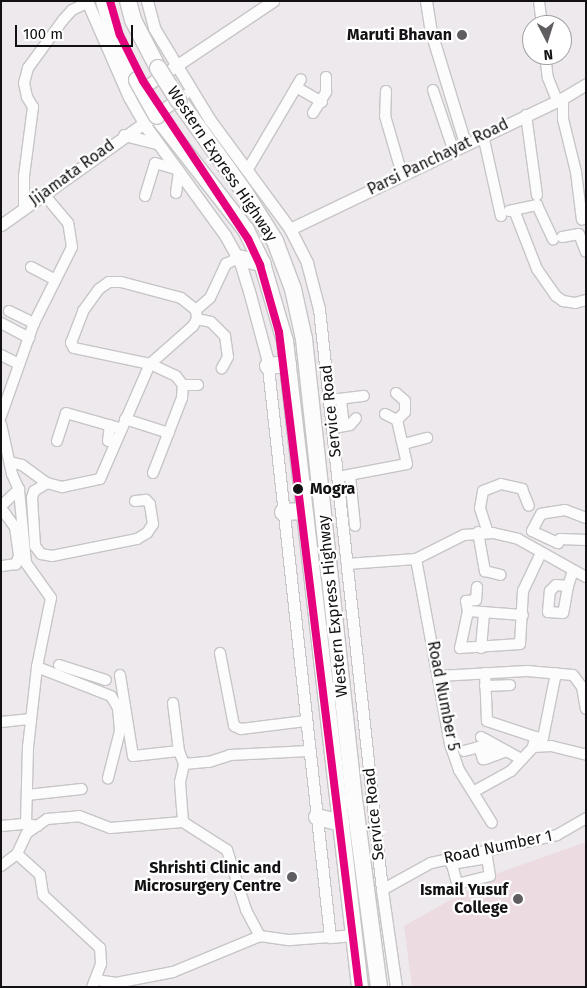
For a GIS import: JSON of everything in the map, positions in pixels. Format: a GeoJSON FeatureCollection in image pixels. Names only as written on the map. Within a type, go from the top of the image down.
{"type":"FeatureCollection","features":[{"type":"Feature","properties":{"kind":"highway","name":"Western Express Highway"},"geometry":{"type":"LineString","coordinates":[[128,1],[133,20],[158,68],[179,101],[245,193],[275,241],[293,289],[304,340],[355,805],[379,987]]}},
{"type":"Feature","properties":{"kind":"highway","name":"Western Express Highway"},"geometry":{"type":"LineString","coordinates":[[93,2],[120,54],[137,80],[150,118],[228,204],[262,263],[288,364],[360,987]]}},
{"type":"Feature","properties":{"kind":"highway"},"geometry":{"type":"LineString","coordinates":[[238,258],[262,263]]}},
{"type":"Feature","properties":{"kind":"highway"},"geometry":{"type":"LineString","coordinates":[[268,366],[288,364]]}},
{"type":"Feature","properties":{"kind":"highway"},"geometry":{"type":"LineString","coordinates":[[283,512],[304,511]]}},
{"type":"Feature","properties":{"kind":"highway"},"geometry":{"type":"LineString","coordinates":[[317,817],[341,823]]}},
{"type":"Feature","properties":{"kind":"street","name":"Service Road"},"geometry":{"type":"LineString","coordinates":[[147,1],[154,28],[210,120],[248,169],[290,229],[307,263],[319,309],[335,399],[344,476],[347,564],[382,890],[396,987]]}},
{"type":"Feature","properties":{"kind":"street"},"geometry":{"type":"LineString","coordinates":[[129,97],[272,1]]}},
{"type":"Feature","properties":{"kind":"street"},"geometry":{"type":"LineString","coordinates":[[426,1],[430,32],[465,143]]}},
{"type":"Feature","properties":{"kind":"street"},"geometry":{"type":"LineString","coordinates":[[539,1],[541,15]]}},
{"type":"Feature","properties":{"kind":"street"},"geometry":{"type":"LineString","coordinates":[[24,209],[24,176],[33,107],[26,97],[24,83],[28,68],[62,20],[72,10],[93,2],[129,97],[150,118],[159,148],[238,258],[268,366],[330,937]]}},
{"type":"Feature","properties":{"kind":"street"},"geometry":{"type":"LineString","coordinates":[[546,65],[548,78],[560,99],[576,172],[582,220]]}},
{"type":"Feature","properties":{"kind":"street"},"geometry":{"type":"LineString","coordinates":[[313,113],[322,102],[326,77]]}},
{"type":"Feature","properties":{"kind":"street"},"geometry":{"type":"LineString","coordinates":[[248,169],[298,83],[322,102]]}},
{"type":"Feature","properties":{"kind":"street","name":"Parsi Panchayat Road"},"geometry":{"type":"LineString","coordinates":[[290,229],[483,134],[560,99],[586,84]]}},
{"type":"Feature","properties":{"kind":"street","name":"Jijamata Road"},"geometry":{"type":"LineString","coordinates":[[1,226],[124,135],[192,90]]}},
{"type":"Feature","properties":{"kind":"street"},"geometry":{"type":"LineString","coordinates":[[433,90],[453,149]]}},
{"type":"Feature","properties":{"kind":"street"},"geometry":{"type":"LineString","coordinates":[[386,92],[385,116],[402,174]]}},
{"type":"Feature","properties":{"kind":"street"},"geometry":{"type":"LineString","coordinates":[[526,115],[537,195]]}},
{"type":"Feature","properties":{"kind":"street"},"geometry":{"type":"LineString","coordinates":[[483,134],[501,215],[537,205],[557,238],[579,234],[586,252]]}},
{"type":"Feature","properties":{"kind":"street"},"geometry":{"type":"LineString","coordinates":[[124,135],[159,148]]}},
{"type":"Feature","properties":{"kind":"street"},"geometry":{"type":"LineString","coordinates":[[145,196],[156,162],[175,168]]}},
{"type":"Feature","properties":{"kind":"street"},"geometry":{"type":"LineString","coordinates":[[171,181],[175,168]]}},
{"type":"Feature","properties":{"kind":"street"},"geometry":{"type":"LineString","coordinates":[[175,168],[176,193]]}},
{"type":"Feature","properties":{"kind":"street"},"geometry":{"type":"LineString","coordinates":[[1,416],[5,395],[34,323],[72,247],[68,223],[44,194]]}},
{"type":"Feature","properties":{"kind":"street"},"geometry":{"type":"LineString","coordinates":[[514,210],[537,269],[556,296],[563,301],[578,303],[586,300]]}},
{"type":"Feature","properties":{"kind":"street"},"geometry":{"type":"LineString","coordinates":[[10,462],[22,466],[47,483],[70,487],[100,479],[150,364],[210,298],[226,264],[238,258]]}},
{"type":"Feature","properties":{"kind":"street"},"geometry":{"type":"LineString","coordinates":[[31,268],[56,280]]}},
{"type":"Feature","properties":{"kind":"street"},"geometry":{"type":"LineString","coordinates":[[153,473],[182,398],[183,385],[176,376],[150,364],[72,347],[83,312],[98,289],[109,282],[120,282],[181,298],[196,314],[211,322],[225,336],[228,357],[222,368]]}},
{"type":"Feature","properties":{"kind":"street"},"geometry":{"type":"LineString","coordinates":[[9,311],[34,323]]}},
{"type":"Feature","properties":{"kind":"street"},"geometry":{"type":"LineString","coordinates":[[1,323],[29,338]]}},
{"type":"Feature","properties":{"kind":"street"},"geometry":{"type":"LineString","coordinates":[[1,355],[19,364]]}},
{"type":"Feature","properties":{"kind":"street"},"geometry":{"type":"LineString","coordinates":[[183,385],[198,385]]}},
{"type":"Feature","properties":{"kind":"street"},"geometry":{"type":"LineString","coordinates":[[396,393],[405,401],[405,412],[397,420]]}},
{"type":"Feature","properties":{"kind":"street"},"geometry":{"type":"LineString","coordinates":[[335,399],[364,396]]}},
{"type":"Feature","properties":{"kind":"street"},"geometry":{"type":"LineString","coordinates":[[57,441],[66,413],[110,425],[124,424],[169,433]]}},
{"type":"Feature","properties":{"kind":"street"},"geometry":{"type":"LineString","coordinates":[[355,526],[344,476],[407,464],[404,444],[397,420],[385,414]]}},
{"type":"Feature","properties":{"kind":"street"},"geometry":{"type":"LineString","coordinates":[[338,427],[356,418]]}},
{"type":"Feature","properties":{"kind":"street"},"geometry":{"type":"LineString","coordinates":[[1,424],[3,443],[19,489],[26,563],[51,598],[37,667],[31,719],[26,824]]}},
{"type":"Feature","properties":{"kind":"street"},"geometry":{"type":"LineString","coordinates":[[108,441],[110,425]]}},
{"type":"Feature","properties":{"kind":"street"},"geometry":{"type":"LineString","coordinates":[[404,444],[426,438]]}},
{"type":"Feature","properties":{"kind":"street"},"geometry":{"type":"LineString","coordinates":[[47,483],[34,491],[32,498],[35,546],[41,554],[52,556],[137,539],[147,533],[152,524],[150,504],[146,500],[135,501]]}},
{"type":"Feature","properties":{"kind":"street"},"geometry":{"type":"LineString","coordinates":[[501,575],[485,571],[480,508],[483,491],[501,484],[522,489],[529,506]]}},
{"type":"Feature","properties":{"kind":"street"},"geometry":{"type":"LineString","coordinates":[[1,566],[16,564],[19,556],[15,527],[1,507],[19,489]]}},
{"type":"Feature","properties":{"kind":"street"},"geometry":{"type":"LineString","coordinates":[[586,518],[565,510],[540,514],[532,531],[539,536],[558,543],[561,539],[586,540]]}},
{"type":"Feature","properties":{"kind":"street"},"geometry":{"type":"LineString","coordinates":[[347,564],[416,559],[442,544],[483,532],[507,535],[537,550],[572,572],[586,577]]}},
{"type":"Feature","properties":{"kind":"street"},"geometry":{"type":"LineString","coordinates":[[477,587],[476,600],[466,602],[468,611],[459,646],[481,648],[520,644],[524,587],[537,550],[539,536]]}},
{"type":"Feature","properties":{"kind":"street","name":"Road Number 5"},"geometry":{"type":"LineString","coordinates":[[416,559],[450,744],[459,770],[492,824]]}},
{"type":"Feature","properties":{"kind":"street"},"geometry":{"type":"LineString","coordinates":[[568,586],[572,572]]}},
{"type":"Feature","properties":{"kind":"street"},"geometry":{"type":"LineString","coordinates":[[468,611],[523,615]]}},
{"type":"Feature","properties":{"kind":"street"},"geometry":{"type":"LineString","coordinates":[[481,648],[484,612]]}},
{"type":"Feature","properties":{"kind":"street"},"geometry":{"type":"LineString","coordinates":[[220,653],[234,726],[242,729],[306,721]]}},
{"type":"Feature","properties":{"kind":"street"},"geometry":{"type":"LineString","coordinates":[[59,665],[111,696],[118,708],[120,731],[108,778]]}},
{"type":"Feature","properties":{"kind":"street"},"geometry":{"type":"LineString","coordinates":[[37,667],[82,678],[106,680]]}},
{"type":"Feature","properties":{"kind":"street"},"geometry":{"type":"LineString","coordinates":[[439,676],[485,673],[556,673],[573,675],[579,680],[586,709]]}},
{"type":"Feature","properties":{"kind":"street"},"geometry":{"type":"LineString","coordinates":[[485,673],[487,722],[534,742],[586,755]]}},
{"type":"Feature","properties":{"kind":"street"},"geometry":{"type":"LineString","coordinates":[[473,792],[511,771],[534,742],[544,737],[556,673]]}},
{"type":"Feature","properties":{"kind":"street"},"geometry":{"type":"LineString","coordinates":[[120,675],[134,757],[179,751]]}},
{"type":"Feature","properties":{"kind":"street"},"geometry":{"type":"LineString","coordinates":[[485,686],[510,685]]}},
{"type":"Feature","properties":{"kind":"street"},"geometry":{"type":"LineString","coordinates":[[173,703],[179,751],[184,764],[180,782],[183,822]]}},
{"type":"Feature","properties":{"kind":"street"},"geometry":{"type":"LineString","coordinates":[[1,722],[31,719]]}},
{"type":"Feature","properties":{"kind":"street"},"geometry":{"type":"LineString","coordinates":[[464,750],[480,742],[507,751],[520,759]]}},
{"type":"Feature","properties":{"kind":"street"},"geometry":{"type":"LineString","coordinates":[[480,742],[483,759],[507,751]]}},
{"type":"Feature","properties":{"kind":"street"},"geometry":{"type":"LineString","coordinates":[[184,764],[209,762],[230,755],[309,751]]}},
{"type":"Feature","properties":{"kind":"street"},"geometry":{"type":"LineString","coordinates":[[27,794],[82,789]]}},
{"type":"Feature","properties":{"kind":"street"},"geometry":{"type":"LineString","coordinates":[[1,866],[17,854],[28,834],[47,819],[79,816],[110,828],[183,822],[227,850],[246,910],[260,936]]}},
{"type":"Feature","properties":{"kind":"street","name":"Road Number 1"},"geometry":{"type":"LineString","coordinates":[[382,890],[431,863],[487,854],[558,835],[586,818]]}},
{"type":"Feature","properties":{"kind":"street"},"geometry":{"type":"LineString","coordinates":[[1,826],[26,824],[38,826]]}},
{"type":"Feature","properties":{"kind":"street"},"geometry":{"type":"LineString","coordinates":[[17,854],[40,875],[43,896],[100,948],[102,964],[95,983],[116,983],[173,972],[260,936],[290,940],[354,935]]}},
{"type":"Feature","properties":{"kind":"street"},"geometry":{"type":"LineString","coordinates":[[450,860],[456,884],[489,877],[487,854]]}},
{"type":"Feature","properties":{"kind":"shaded area","name":"Ismail Yusuf College"},"geometry":{"type":"Polygon","coordinates":[[[586,842],[586,987],[412,987],[404,926],[498,873],[586,842]]]}},
{"type":"Feature","properties":{"kind":"transit line"},"geometry":{"type":"LineString","coordinates":[[110,1],[120,35],[143,81],[248,239],[260,265],[279,332],[359,987]]}},
{"type":"Feature","properties":{"kind":"place","name":"Maruti Bhavan"},"geometry":{"type":"Point","coordinates":[462,35]}},
{"type":"Feature","properties":{"kind":"place","name":"Mogra"},"geometry":{"type":"Point","coordinates":[298,489]}},
{"type":"Feature","properties":{"kind":"place","name":"Shrishti Clinic and Microsurgery Centre"},"geometry":{"type":"Point","coordinates":[292,877]}},
{"type":"Feature","properties":{"kind":"place","name":"Ismail Yusuf College"},"geometry":{"type":"Point","coordinates":[518,899]}}]}
